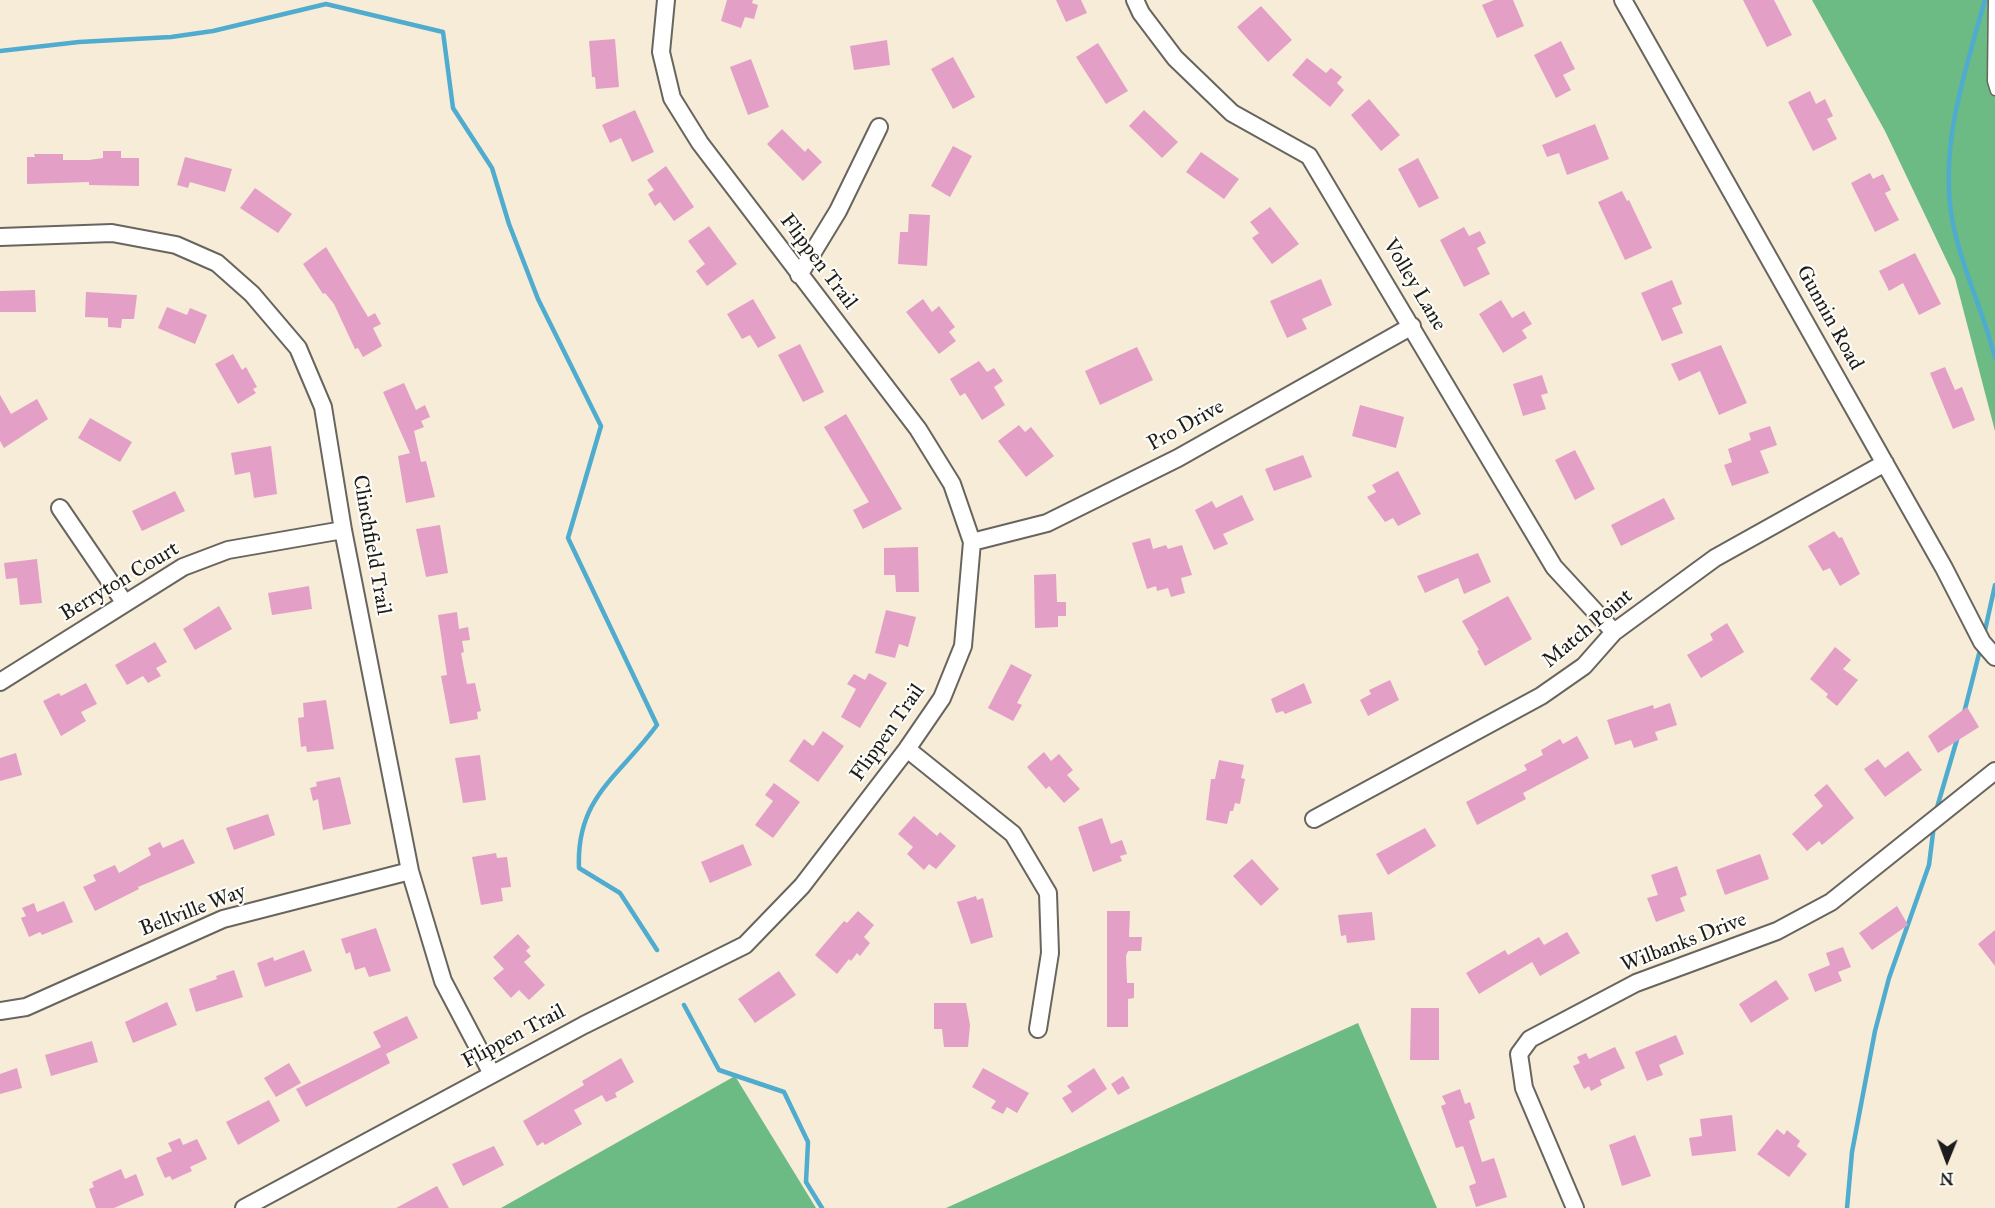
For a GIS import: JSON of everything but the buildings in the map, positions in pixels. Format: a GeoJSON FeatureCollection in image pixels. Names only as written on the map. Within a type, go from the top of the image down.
{"type":"FeatureCollection","features":[{"type":"Feature","properties":{"kind":"street","name":"Flippen Trail"},"geometry":{"type":"LineString","coordinates":[[244,1208],[492,1074],[670,981],[746,945],[802,886],[907,749],[942,698],[963,646],[972,542],[952,484],[918,429],[799,276],[700,142],[672,99],[661,52],[666,0]]}},
{"type":"Feature","properties":{"kind":"street","name":"Volley Lane"},"geometry":{"type":"LineString","coordinates":[[1135,0],[1141,14],[1175,58],[1232,113],[1309,156],[1554,567],[1614,632]]}},
{"type":"Feature","properties":{"kind":"street","name":"Gunnin Road"},"geometry":{"type":"LineString","coordinates":[[1623,0],[1885,463],[1982,642],[1995,657]]}},
{"type":"Feature","properties":{"kind":"street"},"geometry":{"type":"LineString","coordinates":[[799,276],[838,212],[879,128]]}},
{"type":"Feature","properties":{"kind":"street","name":"Clinchfield Trail"},"geometry":{"type":"LineString","coordinates":[[0,237],[112,233],[176,245],[217,263],[252,294],[298,348],[323,406],[343,530],[410,871],[443,981],[492,1074]]}},
{"type":"Feature","properties":{"kind":"street","name":"Pro Drive"},"geometry":{"type":"LineString","coordinates":[[972,542],[1058,518],[1179,458],[1412,326]]}},
{"type":"Feature","properties":{"kind":"street","name":"Match Point"},"geometry":{"type":"LineString","coordinates":[[1314,819],[1541,696],[1584,666],[1614,632],[1715,558],[1885,463]]}},
{"type":"Feature","properties":{"kind":"street"},"geometry":{"type":"LineString","coordinates":[[60,508],[124,602]]}},
{"type":"Feature","properties":{"kind":"street","name":"Berryton Court"},"geometry":{"type":"LineString","coordinates":[[0,682],[183,567],[228,550],[343,530]]}},
{"type":"Feature","properties":{"kind":"street"},"geometry":{"type":"LineString","coordinates":[[907,749],[1013,834],[1048,893],[1050,953],[1038,1029]]}},
{"type":"Feature","properties":{"kind":"street","name":"Wilbanks Drive"},"geometry":{"type":"LineString","coordinates":[[1575,1208],[1524,1088],[1519,1054],[1530,1039],[1636,983],[1777,931],[1831,902],[1995,771]]}},
{"type":"Feature","properties":{"kind":"street","name":"Bellville Way"},"geometry":{"type":"LineString","coordinates":[[0,1011],[26,1007],[223,919],[410,871]]}},
{"type":"Feature","properties":{"kind":"lane"},"geometry":{"type":"LineString","coordinates":[[1993,0],[1992,81],[1995,91]]}},
{"type":"Feature","properties":{"kind":"green space"},"geometry":{"type":"Polygon","coordinates":[[[1812,0],[1995,0],[1995,431],[1955,278],[1885,131],[1812,0]]]}},
{"type":"Feature","properties":{"kind":"green space"},"geometry":{"type":"Polygon","coordinates":[[[1358,1023],[1437,1208],[946,1208],[1358,1023]]]}},
{"type":"Feature","properties":{"kind":"green space"},"geometry":{"type":"Polygon","coordinates":[[[735,1076],[816,1208],[501,1208],[735,1076]]]}},
{"type":"Feature","properties":{"kind":"waterway"},"geometry":{"type":"LineString","coordinates":[[1985,0],[1956,110],[1951,139],[1949,196],[1957,241],[1995,358]]}},
{"type":"Feature","properties":{"kind":"waterway"},"geometry":{"type":"LineString","coordinates":[[0,51],[79,42],[171,37],[213,31],[326,4],[443,32],[453,108],[492,168],[509,224],[538,299],[601,426],[568,538],[657,725],[592,805],[580,844],[579,868],[620,893],[657,950]]}},
{"type":"Feature","properties":{"kind":"waterway"},"geometry":{"type":"LineString","coordinates":[[1984,635],[1995,585]]}},
{"type":"Feature","properties":{"kind":"waterway"},"geometry":{"type":"LineString","coordinates":[[1964,713],[1981,646]]}},
{"type":"Feature","properties":{"kind":"waterway"},"geometry":{"type":"LineString","coordinates":[[1936,811],[1958,736]]}},
{"type":"Feature","properties":{"kind":"waterway"},"geometry":{"type":"LineString","coordinates":[[1847,1208],[1852,1152],[1875,1031],[1889,978],[1929,865],[1934,825]]}},
{"type":"Feature","properties":{"kind":"waterway"},"geometry":{"type":"LineString","coordinates":[[684,1005],[719,1070],[784,1092],[808,1142],[806,1182],[822,1208]]}}]}
